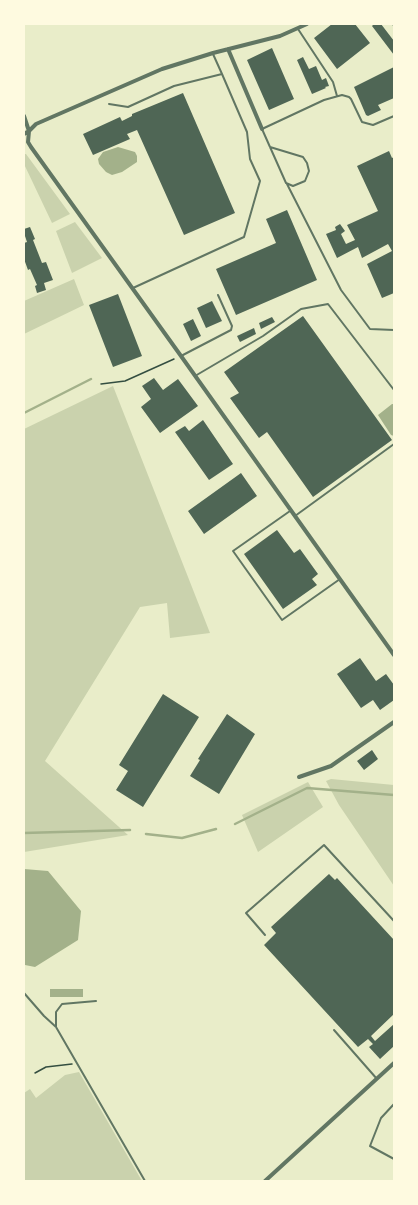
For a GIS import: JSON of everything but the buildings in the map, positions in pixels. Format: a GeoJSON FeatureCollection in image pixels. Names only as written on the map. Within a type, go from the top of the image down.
{"type":"FeatureCollection","features":[{"type":"Feature","properties":{"kind":"street"},"geometry":{"type":"LineString","coordinates":[[24,134],[36,124],[162,69],[213,53],[280,36],[307,24]]}},
{"type":"Feature","properties":{"kind":"street"},"geometry":{"type":"LineString","coordinates":[[228,49],[262,129]]}},
{"type":"Feature","properties":{"kind":"street"},"geometry":{"type":"LineString","coordinates":[[24,116],[29,131],[28,142],[31,147],[394,654]]}},
{"type":"Feature","properties":{"kind":"street"},"geometry":{"type":"LineString","coordinates":[[299,777],[331,766],[394,722]]}},
{"type":"Feature","properties":{"kind":"street"},"geometry":{"type":"LineString","coordinates":[[265,1181],[394,1063]]}},
{"type":"Feature","properties":{"kind":"lane"},"geometry":{"type":"LineString","coordinates":[[298,29],[333,82],[337,96]]}},
{"type":"Feature","properties":{"kind":"lane"},"geometry":{"type":"LineString","coordinates":[[133,288],[244,237],[260,181],[250,159],[247,132],[213,53]]}},
{"type":"Feature","properties":{"kind":"lane"},"geometry":{"type":"LineString","coordinates":[[110,104],[128,107],[174,86],[222,74]]}},
{"type":"Feature","properties":{"kind":"lane"},"geometry":{"type":"LineString","coordinates":[[394,116],[373,125],[362,122],[350,97],[342,95],[324,100],[262,129],[286,183],[341,290],[370,328],[394,330]]}},
{"type":"Feature","properties":{"kind":"lane"},"geometry":{"type":"LineString","coordinates":[[270,148],[303,157],[307,163],[309,172],[306,181],[293,186],[286,183]]}},
{"type":"Feature","properties":{"kind":"lane"},"geometry":{"type":"LineString","coordinates":[[181,356],[231,330],[232,326],[218,295]]}},
{"type":"Feature","properties":{"kind":"lane"},"geometry":{"type":"LineString","coordinates":[[196,376],[263,336],[301,309],[328,304],[394,390]]}},
{"type":"Feature","properties":{"kind":"lane"},"geometry":{"type":"LineString","coordinates":[[295,516],[394,444]]}},
{"type":"Feature","properties":{"kind":"lane"},"geometry":{"type":"LineString","coordinates":[[291,510],[233,551],[282,620],[340,579]]}},
{"type":"Feature","properties":{"kind":"lane"},"geometry":{"type":"LineString","coordinates":[[266,935],[246,913],[324,845],[394,921]]}},
{"type":"Feature","properties":{"kind":"lane"},"geometry":{"type":"LineString","coordinates":[[24,993],[56,1027],[145,1181]]}},
{"type":"Feature","properties":{"kind":"lane"},"geometry":{"type":"LineString","coordinates":[[56,1027],[56,1012],[62,1004],[96,1001]]}},
{"type":"Feature","properties":{"kind":"lane"},"geometry":{"type":"LineString","coordinates":[[334,1030],[377,1079]]}},
{"type":"Feature","properties":{"kind":"lane"},"geometry":{"type":"LineString","coordinates":[[394,1104],[381,1118],[370,1146],[394,1159]]}},
{"type":"Feature","properties":{"kind":"path"},"geometry":{"type":"LineString","coordinates":[[101,384],[125,381],[181,356]]}},
{"type":"Feature","properties":{"kind":"path"},"geometry":{"type":"LineString","coordinates":[[35,1073],[46,1067],[77,1063]]}},
{"type":"Feature","properties":{"kind":"shaded area"},"geometry":{"type":"Polygon","coordinates":[[[118,147],[135,152],[137,162],[122,172],[112,175],[106,172],[99,164],[98,159],[103,152],[118,147]]]}},
{"type":"Feature","properties":{"kind":"shaded area"},"geometry":{"type":"Polygon","coordinates":[[[24,154],[26,154],[70,214],[52,223],[24,164],[24,154]]]}},
{"type":"Feature","properties":{"kind":"shaded area"},"geometry":{"type":"Polygon","coordinates":[[[75,222],[102,258],[72,273],[56,231],[75,222]]]}},
{"type":"Feature","properties":{"kind":"shaded area"},"geometry":{"type":"Polygon","coordinates":[[[74,279],[84,305],[24,334],[24,301],[74,279]]]}},
{"type":"Feature","properties":{"kind":"shaded area"},"geometry":{"type":"Polygon","coordinates":[[[113,386],[210,633],[170,638],[167,603],[140,607],[45,761],[128,835],[24,852],[24,429],[113,386]]]}},
{"type":"Feature","properties":{"kind":"shaded area"},"geometry":{"type":"Polygon","coordinates":[[[394,404],[394,436],[391,435],[378,415],[394,404]]]}},
{"type":"Feature","properties":{"kind":"shaded area"},"geometry":{"type":"Polygon","coordinates":[[[331,779],[394,785],[394,886],[339,805],[326,781],[331,779]]]}},
{"type":"Feature","properties":{"kind":"shaded area"},"geometry":{"type":"Polygon","coordinates":[[[308,782],[323,807],[258,852],[242,815],[308,782]]]}},
{"type":"Feature","properties":{"kind":"shaded area"},"geometry":{"type":"Polygon","coordinates":[[[24,869],[48,871],[81,911],[78,940],[35,967],[24,964],[24,869]]]}},
{"type":"Feature","properties":{"kind":"shaded area"},"geometry":{"type":"Polygon","coordinates":[[[50,989],[83,989],[83,997],[50,997],[50,989]]]}},
{"type":"Feature","properties":{"kind":"shaded area"},"geometry":{"type":"Polygon","coordinates":[[[79,1072],[142,1181],[24,1181],[24,1093],[30,1089],[36,1098],[65,1075],[79,1072]]]}},
{"type":"Feature","properties":{"kind":"waterway"},"geometry":{"type":"LineString","coordinates":[[24,413],[91,379]]}},
{"type":"Feature","properties":{"kind":"waterway"},"geometry":{"type":"LineString","coordinates":[[235,824],[307,788],[394,795]]}},
{"type":"Feature","properties":{"kind":"waterway"},"geometry":{"type":"LineString","coordinates":[[146,834],[182,838],[216,829]]}},
{"type":"Feature","properties":{"kind":"waterway"},"geometry":{"type":"LineString","coordinates":[[24,833],[130,830]]}}]}
